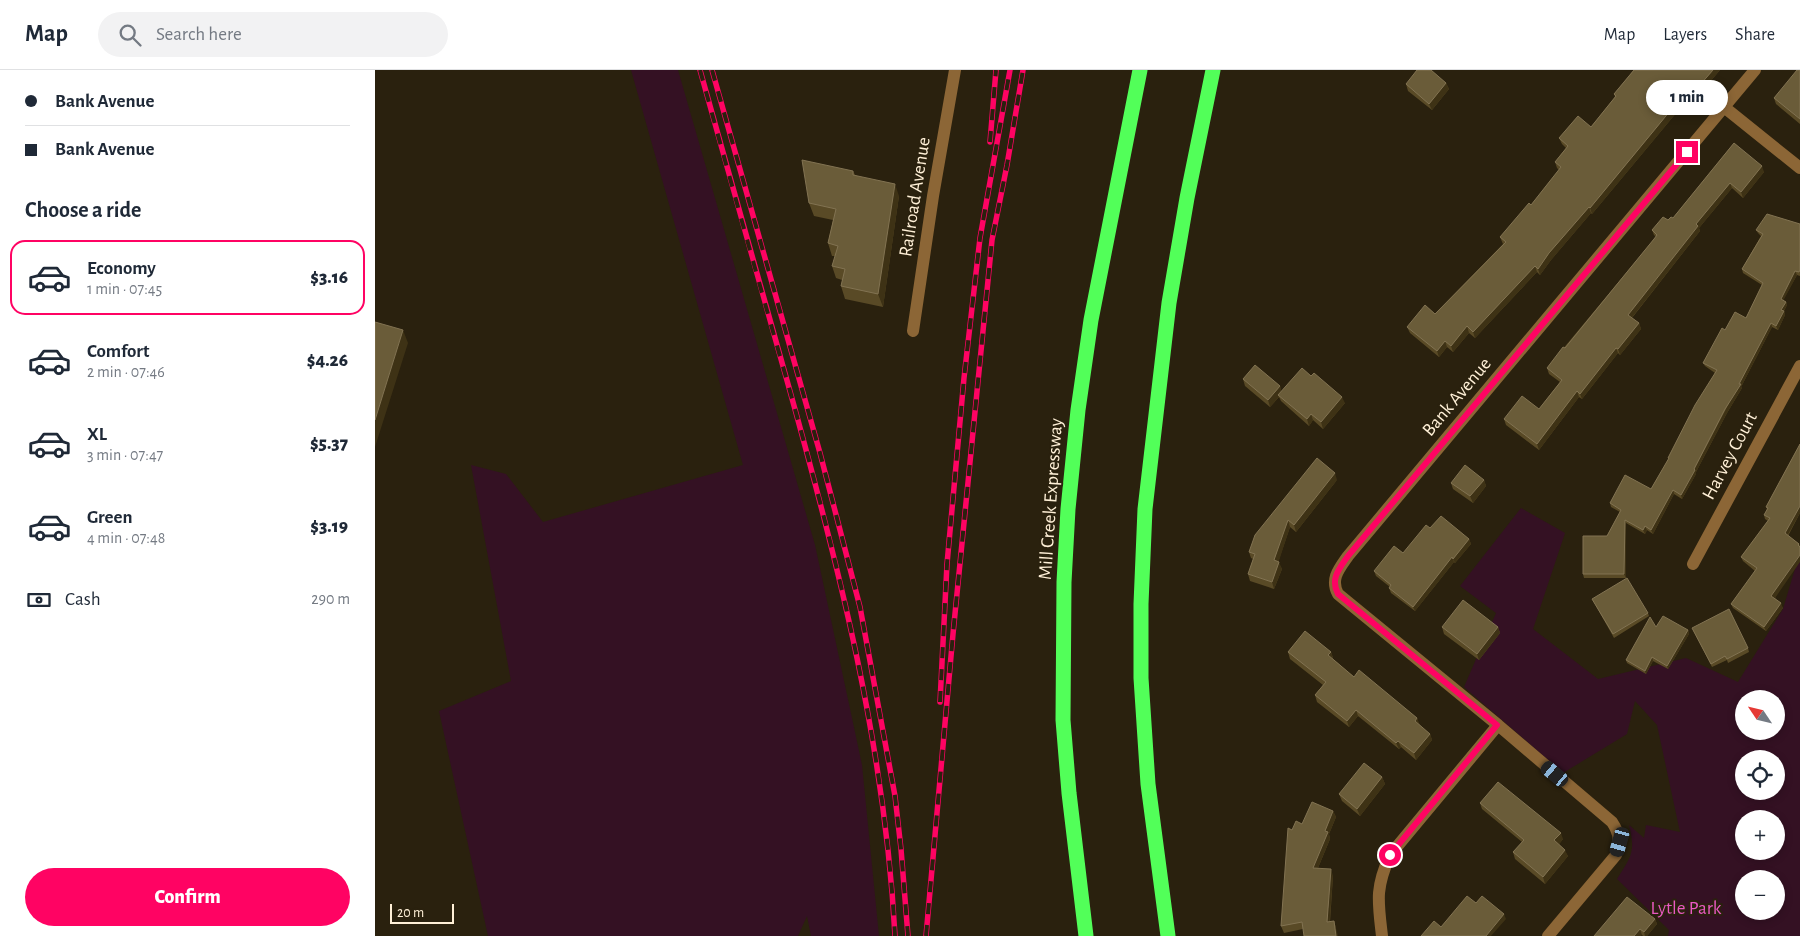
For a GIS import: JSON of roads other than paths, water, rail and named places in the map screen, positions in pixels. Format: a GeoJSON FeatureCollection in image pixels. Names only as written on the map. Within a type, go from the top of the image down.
{"type":"FeatureCollection","features":[{"type":"Feature","properties":{"kind":"highway","name":"Mill Creek Expressway"},"geometry":{"type":"LineString","coordinates":[[1086,936],[1069,794],[1063,720],[1064,591],[1068,509],[1078,410],[1091,320],[1140,70]]}},
{"type":"Feature","properties":{"kind":"highway"},"geometry":{"type":"LineString","coordinates":[[1168,936],[1148,784],[1141,678],[1144,518],[1169,303],[1187,198],[1213,70]]}},
{"type":"Feature","properties":{"kind":"street","name":"Railroad Avenue"},"geometry":{"type":"LineString","coordinates":[[913,331],[933,196],[955,70]]}},
{"type":"Feature","properties":{"kind":"street","name":"Bank Avenue"},"geometry":{"type":"LineString","coordinates":[[1548,936],[1616,855],[1620,842],[1617,830],[1612,822],[1338,594],[1334,580],[1348,556],[1755,70]]}},
{"type":"Feature","properties":{"kind":"street"},"geometry":{"type":"LineString","coordinates":[[1724,107],[1800,168]]}},
{"type":"Feature","properties":{"kind":"street","name":"Harvey Court"},"geometry":{"type":"LineString","coordinates":[[1693,564],[1800,366]]}},
{"type":"Feature","properties":{"kind":"street"},"geometry":{"type":"LineString","coordinates":[[1382,936],[1377,897],[1381,875],[1390,855],[1497,725]]}},
{"type":"Feature","properties":{"kind":"railway"},"geometry":{"type":"LineString","coordinates":[[700,70],[807,452],[842,589],[857,657],[881,795],[890,865],[895,936]]}},
{"type":"Feature","properties":{"kind":"railway"},"geometry":{"type":"LineString","coordinates":[[712,70],[820,453],[860,607],[895,796],[908,936]]}},
{"type":"Feature","properties":{"kind":"railway"},"geometry":{"type":"LineString","coordinates":[[990,142],[996,70]]}},
{"type":"Feature","properties":{"kind":"railway"},"geometry":{"type":"LineString","coordinates":[[940,702],[947,564],[964,378],[980,238],[1010,70]]}},
{"type":"Feature","properties":{"kind":"railway"},"geometry":{"type":"LineString","coordinates":[[926,936],[953,634],[992,240],[1023,70]]}},
{"type":"Feature","properties":{"kind":"park label","name":"Lytle Park"},"geometry":{"type":"Point","coordinates":[1686,908]}}]}
